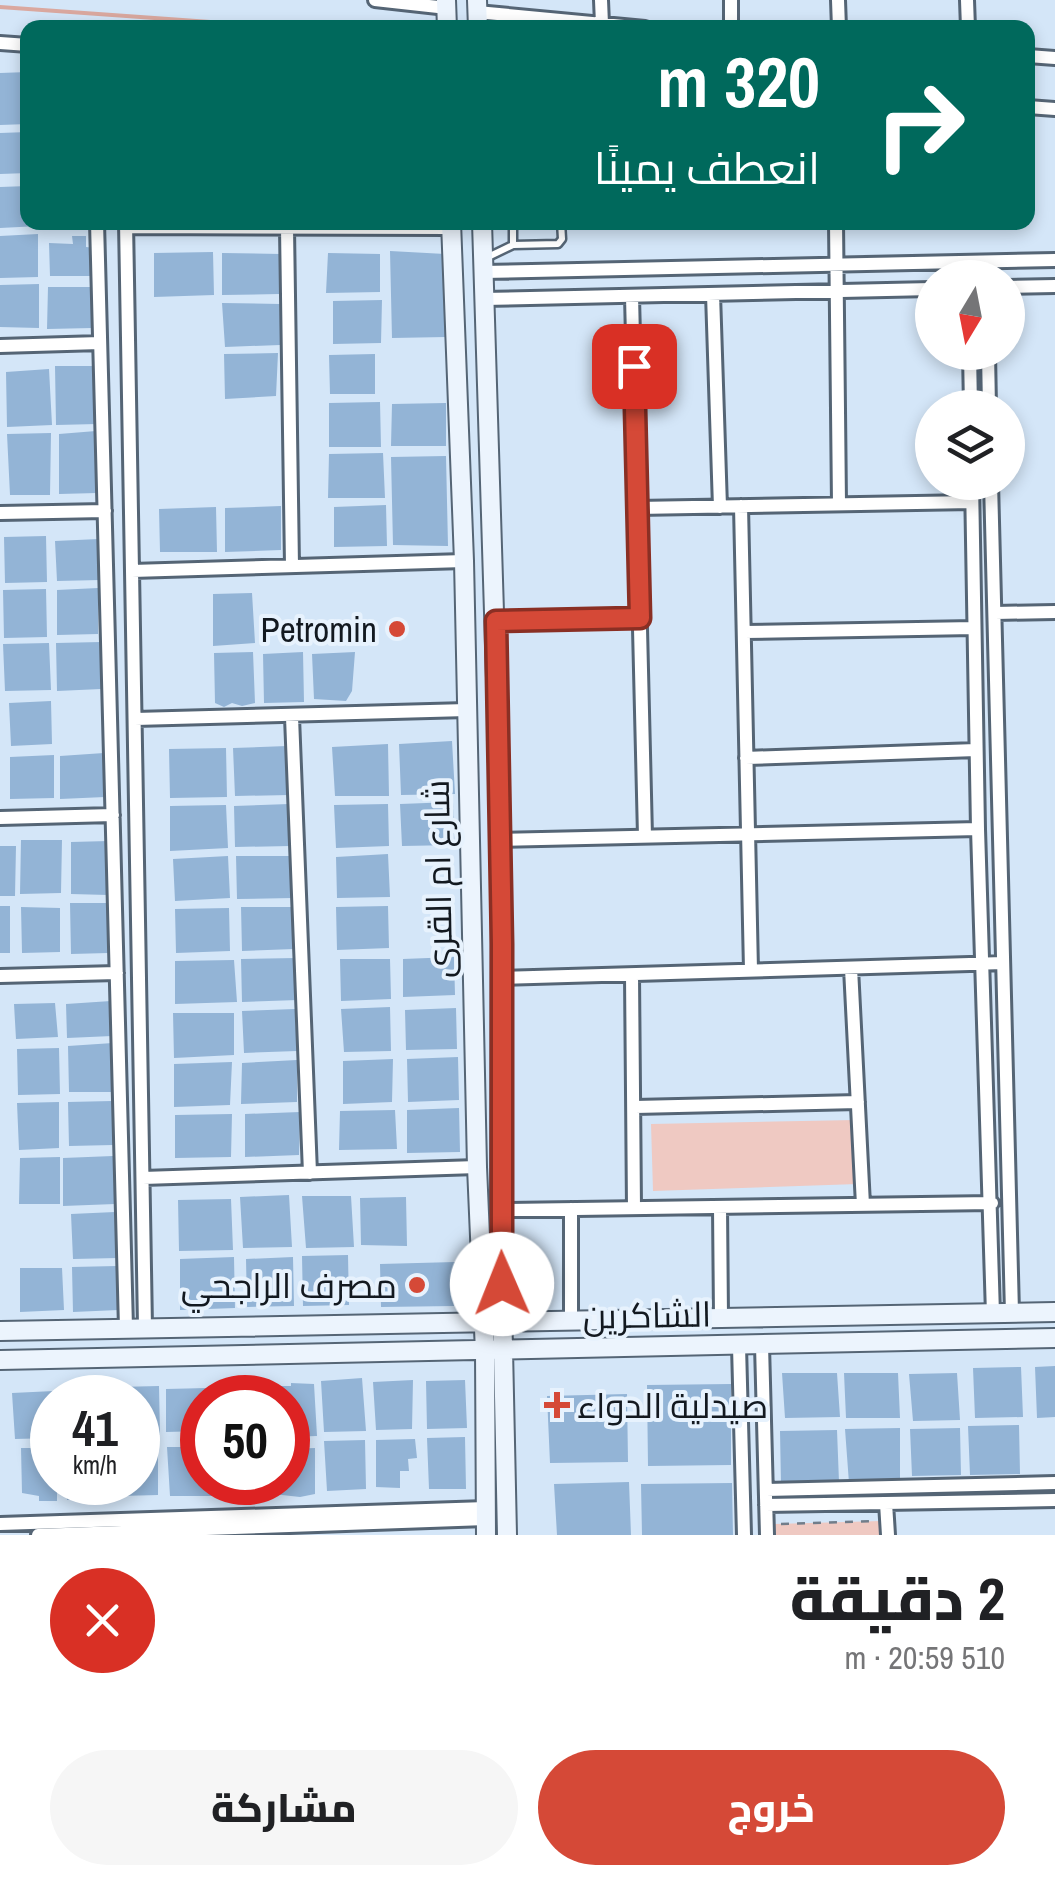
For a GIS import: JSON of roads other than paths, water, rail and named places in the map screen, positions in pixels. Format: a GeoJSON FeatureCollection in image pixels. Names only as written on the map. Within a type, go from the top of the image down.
{"type":"FeatureCollection","features":[{"type":"Feature","properties":{"kind":"main road","name":"شارع ام القرى"},"geometry":{"type":"LineString","coordinates":[[452,230],[464,561],[477,1167],[493,1321],[506,1535]]}},
{"type":"Feature","properties":{"kind":"main road","name":"شارع ام القرى"},"geometry":{"type":"LineString","coordinates":[[482,230],[501,840],[500,1210],[493,1321]]}},
{"type":"Feature","properties":{"kind":"main road"},"geometry":{"type":"LineString","coordinates":[[460,452],[489,451]]}},
{"type":"Feature","properties":{"kind":"main road","name":"الشاكرين"},"geometry":{"type":"LineString","coordinates":[[0,1331],[1055,1312]]}},
{"type":"Feature","properties":{"kind":"main road"},"geometry":{"type":"LineString","coordinates":[[826,1316],[827,1344]]}},
{"type":"Feature","properties":{"kind":"main road","name":"الشاكرين"},"geometry":{"type":"LineString","coordinates":[[0,1360],[1055,1338]]}},
{"type":"Feature","properties":{"kind":"main road","name":"شارع ام القرى"},"geometry":{"type":"LineString","coordinates":[[486,1521],[494,1351]]}},
{"type":"Feature","properties":{"kind":"street"},"geometry":{"type":"LineString","coordinates":[[375,0],[447,15]]}},
{"type":"Feature","properties":{"kind":"street"},"geometry":{"type":"LineString","coordinates":[[478,13],[557,20]]}},
{"type":"Feature","properties":{"kind":"street"},"geometry":{"type":"LineString","coordinates":[[97,230],[126,1328]]}},
{"type":"Feature","properties":{"kind":"street"},"geometry":{"type":"LineString","coordinates":[[126,230],[146,1328]]}},
{"type":"Feature","properties":{"kind":"street"},"geometry":{"type":"LineString","coordinates":[[287,230],[292,566]]}},
{"type":"Feature","properties":{"kind":"street"},"geometry":{"type":"LineString","coordinates":[[836,230],[839,504]]}},
{"type":"Feature","properties":{"kind":"street"},"geometry":{"type":"LineString","coordinates":[[1025,261],[1055,260]]}},
{"type":"Feature","properties":{"kind":"street"},"geometry":{"type":"LineString","coordinates":[[482,266],[915,263]]}},
{"type":"Feature","properties":{"kind":"street"},"geometry":{"type":"LineString","coordinates":[[1025,287],[1055,286]]}},
{"type":"Feature","properties":{"kind":"street"},"geometry":{"type":"LineString","coordinates":[[483,299],[915,289]]}},
{"type":"Feature","properties":{"kind":"street"},"geometry":{"type":"LineString","coordinates":[[713,294],[720,506]]}},
{"type":"Feature","properties":{"kind":"street"},"geometry":{"type":"LineString","coordinates":[[632,296],[645,836]]}},
{"type":"Feature","properties":{"kind":"street"},"geometry":{"type":"LineString","coordinates":[[0,346],[100,343]]}},
{"type":"Feature","properties":{"kind":"street"},"geometry":{"type":"LineString","coordinates":[[991,500],[1003,963],[1003,1313]]}},
{"type":"Feature","properties":{"kind":"street"},"geometry":{"type":"LineString","coordinates":[[637,508],[972,502],[982,963],[992,1204],[1003,1313]]}},
{"type":"Feature","properties":{"kind":"street"},"geometry":{"type":"LineString","coordinates":[[741,506],[751,970]]}},
{"type":"Feature","properties":{"kind":"street"},"geometry":{"type":"LineString","coordinates":[[0,512],[105,510]]}},
{"type":"Feature","properties":{"kind":"street"},"geometry":{"type":"LineString","coordinates":[[132,572],[464,561]]}},
{"type":"Feature","properties":{"kind":"street"},"geometry":{"type":"LineString","coordinates":[[994,613],[1055,612]]}},
{"type":"Feature","properties":{"kind":"street"},"geometry":{"type":"LineString","coordinates":[[496,621],[640,618]]}},
{"type":"Feature","properties":{"kind":"street"},"geometry":{"type":"LineString","coordinates":[[744,632],[974,628]]}},
{"type":"Feature","properties":{"kind":"street"},"geometry":{"type":"LineString","coordinates":[[135,719],[467,710]]}},
{"type":"Feature","properties":{"kind":"street"},"geometry":{"type":"LineString","coordinates":[[292,717],[310,1173]]}},
{"type":"Feature","properties":{"kind":"street"},"geometry":{"type":"LineString","coordinates":[[746,758],[976,750]]}},
{"type":"Feature","properties":{"kind":"street"},"geometry":{"type":"LineString","coordinates":[[0,818],[113,816]]}},
{"type":"Feature","properties":{"kind":"street"},"geometry":{"type":"LineString","coordinates":[[501,840],[978,829]]}},
{"type":"Feature","properties":{"kind":"street"},"geometry":{"type":"LineString","coordinates":[[502,978],[1003,963]]}},
{"type":"Feature","properties":{"kind":"street"},"geometry":{"type":"LineString","coordinates":[[851,968],[862,1205]]}},
{"type":"Feature","properties":{"kind":"street"},"geometry":{"type":"LineString","coordinates":[[0,976],[116,973]]}},
{"type":"Feature","properties":{"kind":"street"},"geometry":{"type":"LineString","coordinates":[[632,974],[634,1208]]}},
{"type":"Feature","properties":{"kind":"street"},"geometry":{"type":"LineString","coordinates":[[634,1107],[858,1102]]}},
{"type":"Feature","properties":{"kind":"street"},"geometry":{"type":"LineString","coordinates":[[143,1178],[477,1167]]}},
{"type":"Feature","properties":{"kind":"street"},"geometry":{"type":"LineString","coordinates":[[500,1210],[992,1204]]}},
{"type":"Feature","properties":{"kind":"street"},"geometry":{"type":"LineString","coordinates":[[720,1207],[721,1318]]}},
{"type":"Feature","properties":{"kind":"street"},"geometry":{"type":"LineString","coordinates":[[571,1210],[571,1320]]}},
{"type":"Feature","properties":{"kind":"street"},"geometry":{"type":"LineString","coordinates":[[762,1345],[766,1497],[771,1530]]}},
{"type":"Feature","properties":{"kind":"street"},"geometry":{"type":"LineString","coordinates":[[740,1346],[744,1535]]}},
{"type":"Feature","properties":{"kind":"street"},"geometry":{"type":"LineString","coordinates":[[766,1497],[1055,1483]]}},
{"type":"Feature","properties":{"kind":"street"},"geometry":{"type":"LineString","coordinates":[[766,1497],[886,1503],[1055,1500]]}},
{"type":"Feature","properties":{"kind":"street"},"geometry":{"type":"LineString","coordinates":[[886,1503],[888,1535]]}},
{"type":"Feature","properties":{"kind":"street"},"geometry":{"type":"LineString","coordinates":[[0,1524],[486,1521]]}},
{"type":"Feature","properties":{"kind":"street"},"geometry":{"type":"LineString","coordinates":[[38,1535],[381,1529],[486,1521]]}},
{"type":"Feature","properties":{"kind":"lane"},"geometry":{"type":"LineString","coordinates":[[513,230],[513,244]]}},
{"type":"Feature","properties":{"kind":"lane"},"geometry":{"type":"LineString","coordinates":[[482,266],[513,244],[558,244],[561,230]]}},
{"type":"Feature","properties":{"kind":"waterway"},"geometry":{"type":"LineString","coordinates":[[0,7],[183,20]]}},
{"type":"Feature","properties":{"kind":"place","name":"Petromin"},"geometry":{"type":"Point","coordinates":[397,629]}},
{"type":"Feature","properties":{"kind":"place","name":"مصرف الراجحي"},"geometry":{"type":"Point","coordinates":[417,1285]}},
{"type":"Feature","properties":{"kind":"place","name":"صيدلية الدواء"},"geometry":{"type":"Point","coordinates":[557,1405]}}]}
